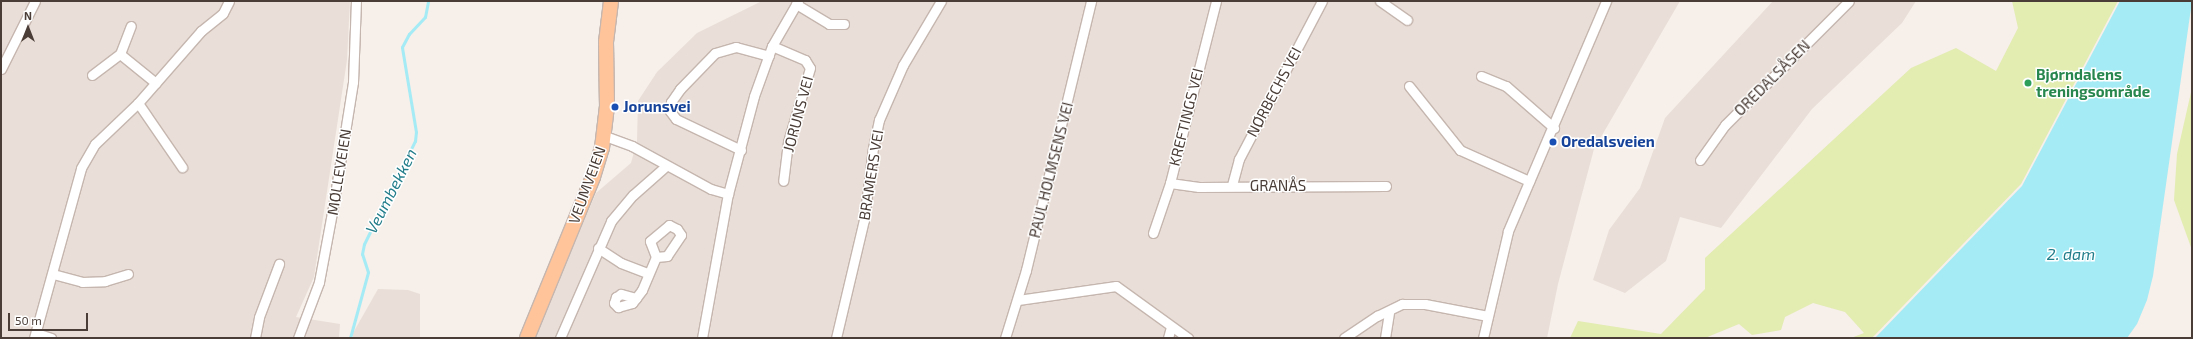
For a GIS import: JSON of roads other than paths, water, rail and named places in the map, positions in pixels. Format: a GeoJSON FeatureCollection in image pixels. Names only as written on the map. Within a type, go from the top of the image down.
{"type":"FeatureCollection","features":[{"type":"Feature","properties":{"kind":"main road","name":"VEUMVEIEN"},"geometry":{"type":"LineString","coordinates":[[526,338],[593,177],[605,136],[607,106],[606,42],[611,1]]}},
{"type":"Feature","properties":{"kind":"street"},"geometry":{"type":"LineString","coordinates":[[1,69],[35,1]]}},
{"type":"Feature","properties":{"kind":"street"},"geometry":{"type":"LineString","coordinates":[[51,338],[35,335],[53,274],[80,168],[95,144],[156,83],[202,31],[223,13],[229,1]]}},
{"type":"Feature","properties":{"kind":"street","name":"MØLLEVEIEN"},"geometry":{"type":"LineString","coordinates":[[298,338],[319,282],[333,207],[353,82],[356,1]]}},
{"type":"Feature","properties":{"kind":"street","name":"BRAMERS VEI"},"geometry":{"type":"LineString","coordinates":[[836,338],[864,220],[873,148],[879,120],[903,64],[941,1]]}},
{"type":"Feature","properties":{"kind":"street","name":"PAUL HOLMSENS VEI"},"geometry":{"type":"LineString","coordinates":[[1005,338],[1018,300],[1091,1]]}},
{"type":"Feature","properties":{"kind":"street","name":"KREFTINGS VEI"},"geometry":{"type":"LineString","coordinates":[[1153,233],[1170,183],[1216,1]]}},
{"type":"Feature","properties":{"kind":"street","name":"NØRBECHS VEI"},"geometry":{"type":"LineString","coordinates":[[1232,185],[1239,159],[1322,1]]}},
{"type":"Feature","properties":{"kind":"street"},"geometry":{"type":"LineString","coordinates":[[1380,1],[1407,20]]}},
{"type":"Feature","properties":{"kind":"street"},"geometry":{"type":"LineString","coordinates":[[1483,338],[1508,231],[1529,181],[1554,128],[1606,1]]}},
{"type":"Feature","properties":{"kind":"street","name":"OREDALSÅSEN"},"geometry":{"type":"LineString","coordinates":[[1700,160],[1725,125],[1849,1]]}},
{"type":"Feature","properties":{"kind":"street"},"geometry":{"type":"LineString","coordinates":[[702,338],[728,194],[741,150],[754,96],[772,46],[797,2],[829,24],[844,24]]}},
{"type":"Feature","properties":{"kind":"street"},"geometry":{"type":"LineString","coordinates":[[92,75],[120,54],[131,26]]}},
{"type":"Feature","properties":{"kind":"street","name":"JORUNS VEI"},"geometry":{"type":"LineString","coordinates":[[772,46],[805,60],[810,68],[788,142],[783,181]]}},
{"type":"Feature","properties":{"kind":"street"},"geometry":{"type":"LineString","coordinates":[[741,150],[676,119],[670,111],[671,102],[680,89],[715,53],[736,47],[769,56]]}},
{"type":"Feature","properties":{"kind":"street"},"geometry":{"type":"LineString","coordinates":[[120,54],[156,83]]}},
{"type":"Feature","properties":{"kind":"street"},"geometry":{"type":"LineString","coordinates":[[1481,76],[1506,86],[1554,128]]}},
{"type":"Feature","properties":{"kind":"street"},"geometry":{"type":"LineString","coordinates":[[1409,86],[1460,150],[1529,181]]}},
{"type":"Feature","properties":{"kind":"street"},"geometry":{"type":"LineString","coordinates":[[138,102],[182,167]]}},
{"type":"Feature","properties":{"kind":"street"},"geometry":{"type":"LineString","coordinates":[[605,136],[632,146],[666,166],[711,189],[728,194]]}},
{"type":"Feature","properties":{"kind":"street"},"geometry":{"type":"LineString","coordinates":[[560,338],[598,248],[619,210],[666,166]]}},
{"type":"Feature","properties":{"kind":"street","name":"GRANÅS"},"geometry":{"type":"LineString","coordinates":[[1170,183],[1199,187],[1232,185],[1386,186]]}},
{"type":"Feature","properties":{"kind":"street"},"geometry":{"type":"LineString","coordinates":[[598,248],[621,263],[647,273]]}},
{"type":"Feature","properties":{"kind":"street"},"geometry":{"type":"LineString","coordinates":[[636,298],[645,283],[647,273],[656,257]]}},
{"type":"Feature","properties":{"kind":"street"},"geometry":{"type":"LineString","coordinates":[[255,338],[259,317],[279,264]]}},
{"type":"Feature","properties":{"kind":"street"},"geometry":{"type":"LineString","coordinates":[[53,274],[82,282],[106,281],[128,274]]}},
{"type":"Feature","properties":{"kind":"street"},"geometry":{"type":"LineString","coordinates":[[1018,300],[1116,286],[1188,338]]}},
{"type":"Feature","properties":{"kind":"street"},"geometry":{"type":"LineString","coordinates":[[1344,338],[1377,316],[1389,312],[1402,304],[1412,303],[1488,316]]}},
{"type":"Feature","properties":{"kind":"street"},"geometry":{"type":"LineString","coordinates":[[1385,338],[1389,312]]}},
{"type":"Feature","properties":{"kind":"street"},"geometry":{"type":"LineString","coordinates":[[1168,338],[1171,327]]}},
{"type":"Feature","properties":{"kind":"water","name":"2. dam"},"geometry":{"type":"Polygon","coordinates":[[[2120,1],[2192,1],[2153,276],[2147,300],[2137,324],[2127,338],[1875,338],[2022,186],[2120,1]]]}},
{"type":"Feature","properties":{"kind":"waterway","name":"Veumbekken"},"geometry":{"type":"LineString","coordinates":[[350,338],[368,272],[362,254],[364,244],[415,141],[416,132],[402,47],[409,34],[425,17],[428,1]]}},
{"type":"Feature","properties":{"kind":"place","name":"Bjørndalens treningsområde"},"geometry":{"type":"Point","coordinates":[2028,83]}},
{"type":"Feature","properties":{"kind":"place","name":"Jorunsvei"},"geometry":{"type":"Point","coordinates":[615,107]}},
{"type":"Feature","properties":{"kind":"place","name":"Oredalsveien"},"geometry":{"type":"Point","coordinates":[1553,142]}}]}
